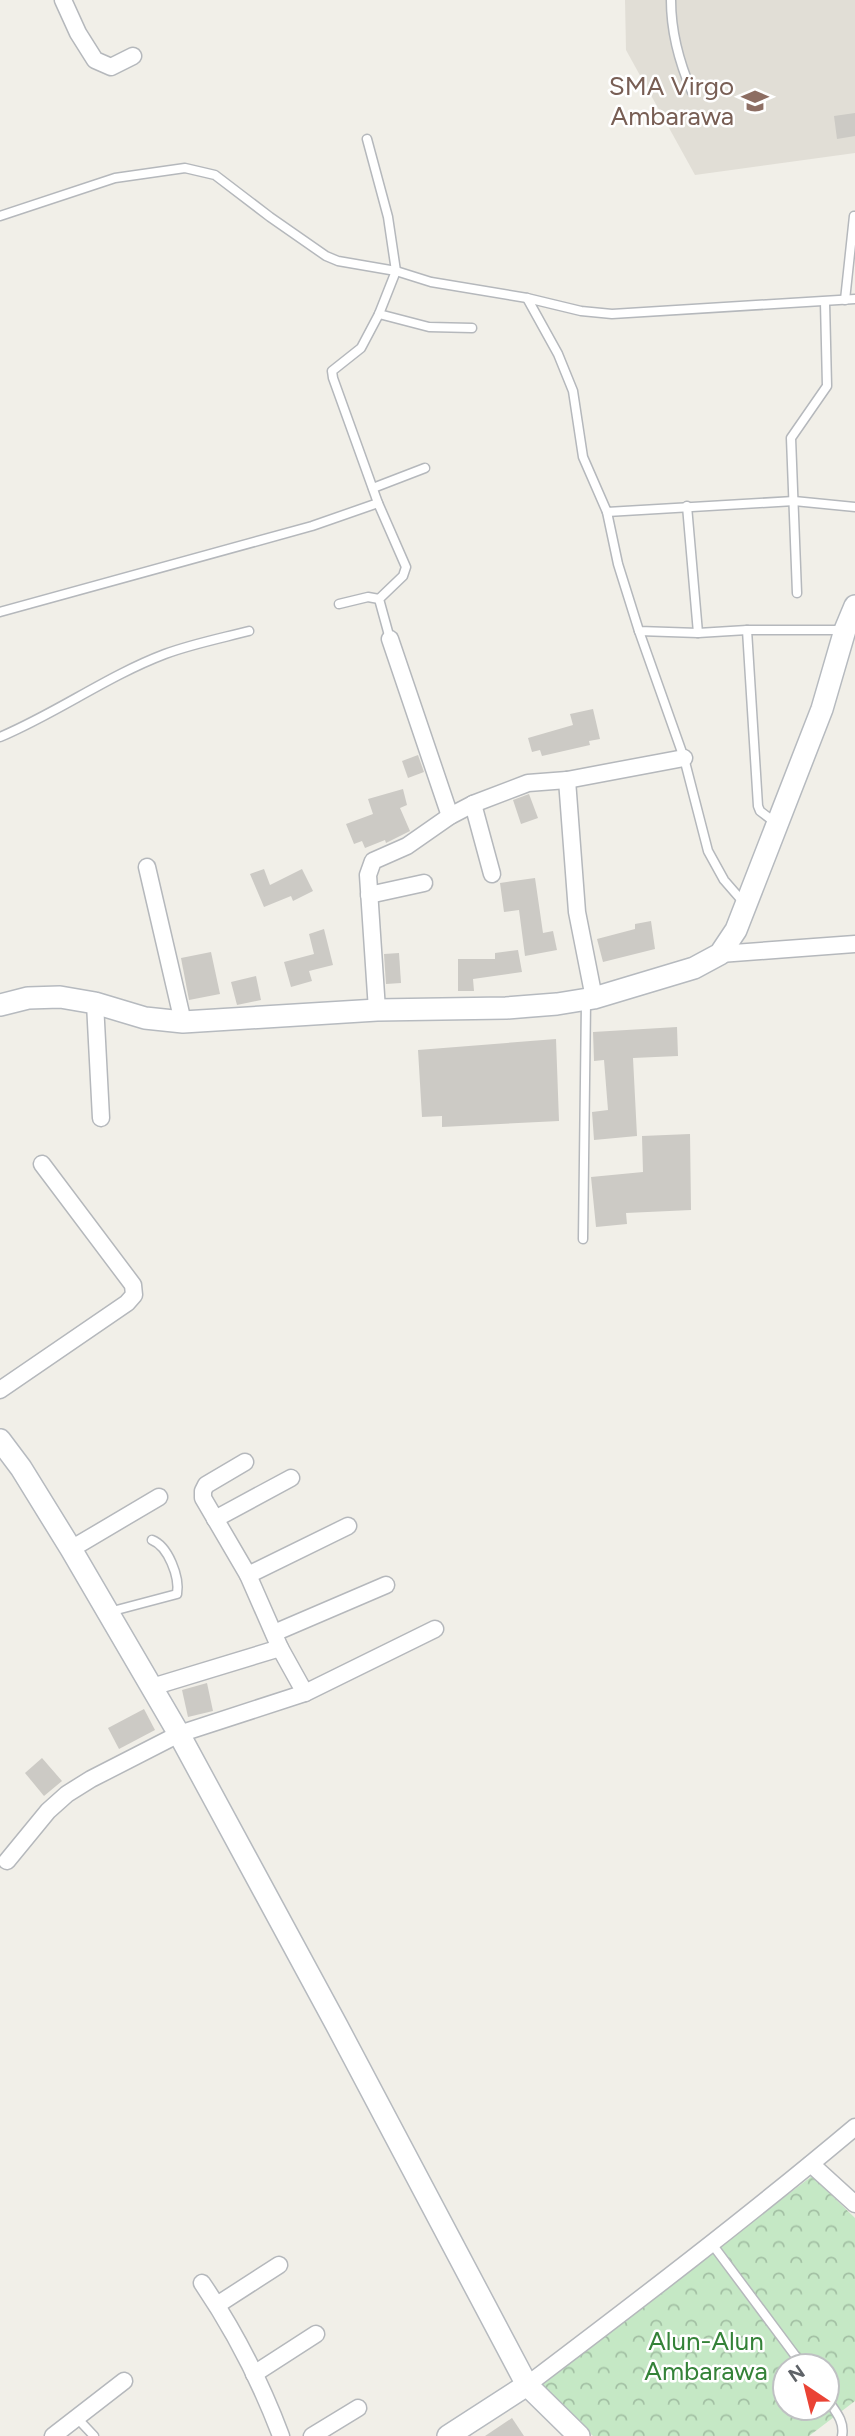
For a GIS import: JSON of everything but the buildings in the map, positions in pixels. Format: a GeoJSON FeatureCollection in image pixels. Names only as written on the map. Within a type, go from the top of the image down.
{"type":"FeatureCollection","features":[{"type":"Feature","properties":{"kind":"street"},"geometry":{"type":"LineString","coordinates":[[63,0],[78,33],[95,60],[111,67],[133,56]]}},
{"type":"Feature","properties":{"kind":"street"},"geometry":{"type":"LineString","coordinates":[[720,954],[736,930],[822,709],[845,630],[855,606]]}},
{"type":"Feature","properties":{"kind":"street"},"geometry":{"type":"LineString","coordinates":[[390,639],[450,816]]}},
{"type":"Feature","properties":{"kind":"street"},"geometry":{"type":"LineString","coordinates":[[377,1010],[369,895],[369,869],[373,861],[407,846],[450,816],[473,804],[528,783],[567,780],[684,758]]}},
{"type":"Feature","properties":{"kind":"street"},"geometry":{"type":"LineString","coordinates":[[567,780],[577,912],[590,999]]}},
{"type":"Feature","properties":{"kind":"street"},"geometry":{"type":"LineString","coordinates":[[473,804],[492,874]]}},
{"type":"Feature","properties":{"kind":"street"},"geometry":{"type":"LineString","coordinates":[[147,867],[183,1022]]}},
{"type":"Feature","properties":{"kind":"street"},"geometry":{"type":"LineString","coordinates":[[369,895],[424,883]]}},
{"type":"Feature","properties":{"kind":"street"},"geometry":{"type":"LineString","coordinates":[[0,1006],[39,998],[60,997],[95,1003],[145,1018],[183,1022],[377,1010],[506,1008],[590,999],[694,968],[720,954],[855,944]]}},
{"type":"Feature","properties":{"kind":"street"},"geometry":{"type":"LineString","coordinates":[[95,1003],[101,1118]]}},
{"type":"Feature","properties":{"kind":"street"},"geometry":{"type":"LineString","coordinates":[[0,1390],[127,1303],[134,1295],[133,1285],[42,1164]]}},
{"type":"Feature","properties":{"kind":"street"},"geometry":{"type":"LineString","coordinates":[[0,1440],[21,1468],[71,1549],[179,1734],[330,2012],[527,2385],[579,2436]]}},
{"type":"Feature","properties":{"kind":"street"},"geometry":{"type":"LineString","coordinates":[[245,1462],[206,1485],[203,1498],[247,1575],[305,1693]]}},
{"type":"Feature","properties":{"kind":"street"},"geometry":{"type":"LineString","coordinates":[[215,1519],[291,1478]]}},
{"type":"Feature","properties":{"kind":"street"},"geometry":{"type":"LineString","coordinates":[[71,1549],[159,1497]]}},
{"type":"Feature","properties":{"kind":"street"},"geometry":{"type":"LineString","coordinates":[[247,1575],[348,1526]]}},
{"type":"Feature","properties":{"kind":"street"},"geometry":{"type":"LineString","coordinates":[[152,1687],[277,1640],[386,1585]]}},
{"type":"Feature","properties":{"kind":"street"},"geometry":{"type":"LineString","coordinates":[[7,1861],[48,1811],[67,1794],[91,1779],[179,1734],[305,1693],[435,1629]]}},
{"type":"Feature","properties":{"kind":"street"},"geometry":{"type":"LineString","coordinates":[[448,2436],[527,2385],[712,2244],[855,2127]]}},
{"type":"Feature","properties":{"kind":"street"},"geometry":{"type":"LineString","coordinates":[[811,2164],[855,2204]]}},
{"type":"Feature","properties":{"kind":"street"},"geometry":{"type":"LineString","coordinates":[[217,2305],[279,2265]]}},
{"type":"Feature","properties":{"kind":"street"},"geometry":{"type":"LineString","coordinates":[[202,2283],[217,2305],[267,2399],[281,2436]]}},
{"type":"Feature","properties":{"kind":"street"},"geometry":{"type":"LineString","coordinates":[[254,2374],[316,2334]]}},
{"type":"Feature","properties":{"kind":"street"},"geometry":{"type":"LineString","coordinates":[[53,2436],[124,2381]]}},
{"type":"Feature","properties":{"kind":"street"},"geometry":{"type":"LineString","coordinates":[[312,2436],[358,2408]]}},
{"type":"Feature","properties":{"kind":"lane"},"geometry":{"type":"LineString","coordinates":[[671,0],[671,22],[677,52],[692,92]]}},
{"type":"Feature","properties":{"kind":"lane"},"geometry":{"type":"LineString","coordinates":[[367,139],[388,218],[396,271],[379,314],[360,348],[332,371],[332,378],[406,567],[403,576],[379,599]]}},
{"type":"Feature","properties":{"kind":"lane"},"geometry":{"type":"LineString","coordinates":[[0,216],[115,178],[185,168],[215,175],[327,256],[338,261],[396,271],[430,282],[527,298],[581,311],[612,314],[855,299]]}},
{"type":"Feature","properties":{"kind":"lane"},"geometry":{"type":"LineString","coordinates":[[845,300],[854,216]]}},
{"type":"Feature","properties":{"kind":"lane"},"geometry":{"type":"LineString","coordinates":[[527,298],[558,354],[573,391],[583,457],[607,512],[618,564],[684,758],[709,851],[724,880],[745,905]]}},
{"type":"Feature","properties":{"kind":"lane"},"geometry":{"type":"LineString","coordinates":[[797,593],[791,438],[827,386],[825,302]]}},
{"type":"Feature","properties":{"kind":"lane"},"geometry":{"type":"LineString","coordinates":[[379,314],[429,327],[472,328]]}},
{"type":"Feature","properties":{"kind":"lane"},"geometry":{"type":"LineString","coordinates":[[373,488],[425,468]]}},
{"type":"Feature","properties":{"kind":"lane"},"geometry":{"type":"LineString","coordinates":[[607,512],[794,501],[855,507]]}},
{"type":"Feature","properties":{"kind":"lane"},"geometry":{"type":"LineString","coordinates":[[0,611],[312,526],[379,503]]}},
{"type":"Feature","properties":{"kind":"lane"},"geometry":{"type":"LineString","coordinates":[[687,506],[698,633]]}},
{"type":"Feature","properties":{"kind":"lane"},"geometry":{"type":"LineString","coordinates":[[338,604],[368,597],[379,599]]}},
{"type":"Feature","properties":{"kind":"lane"},"geometry":{"type":"LineString","coordinates":[[379,599],[390,639]]}},
{"type":"Feature","properties":{"kind":"lane"},"geometry":{"type":"LineString","coordinates":[[747,630],[758,806],[760,811],[777,824]]}},
{"type":"Feature","properties":{"kind":"lane"},"geometry":{"type":"LineString","coordinates":[[639,631],[698,633],[845,630]]}},
{"type":"Feature","properties":{"kind":"lane"},"geometry":{"type":"LineString","coordinates":[[0,737],[24,727],[93,688],[166,654],[249,631]]}},
{"type":"Feature","properties":{"kind":"lane"},"geometry":{"type":"LineString","coordinates":[[583,1239],[584,1027],[590,999]]}},
{"type":"Feature","properties":{"kind":"lane"},"geometry":{"type":"LineString","coordinates":[[109,1612],[177,1594],[174,1569],[159,1542],[152,1540]]}},
{"type":"Feature","properties":{"kind":"lane"},"geometry":{"type":"LineString","coordinates":[[712,2244],[793,2352]]}},
{"type":"Feature","properties":{"kind":"lane"},"geometry":{"type":"LineString","coordinates":[[77,2418],[94,2436]]}},
{"type":"Feature","properties":{"kind":"shaded area","name":"SMA Virgo Ambarawa"},"geometry":{"type":"Polygon","coordinates":[[[625,0],[855,0],[855,153],[695,175],[626,50],[625,0]]]}},
{"type":"Feature","properties":{"kind":"green space","name":"Alun-Alun Ambarawa"},"geometry":{"type":"Polygon","coordinates":[[[812,2176],[855,2218],[855,2401],[841,2412],[841,2352],[771,2352],[771,2422],[827,2422],[809,2436],[593,2436],[539,2384],[812,2176]]]}},
{"type":"Feature","properties":{"kind":"place","name":"SMA Virgo Ambarawa"},"geometry":{"type":"Point","coordinates":[755,101]}}]}
